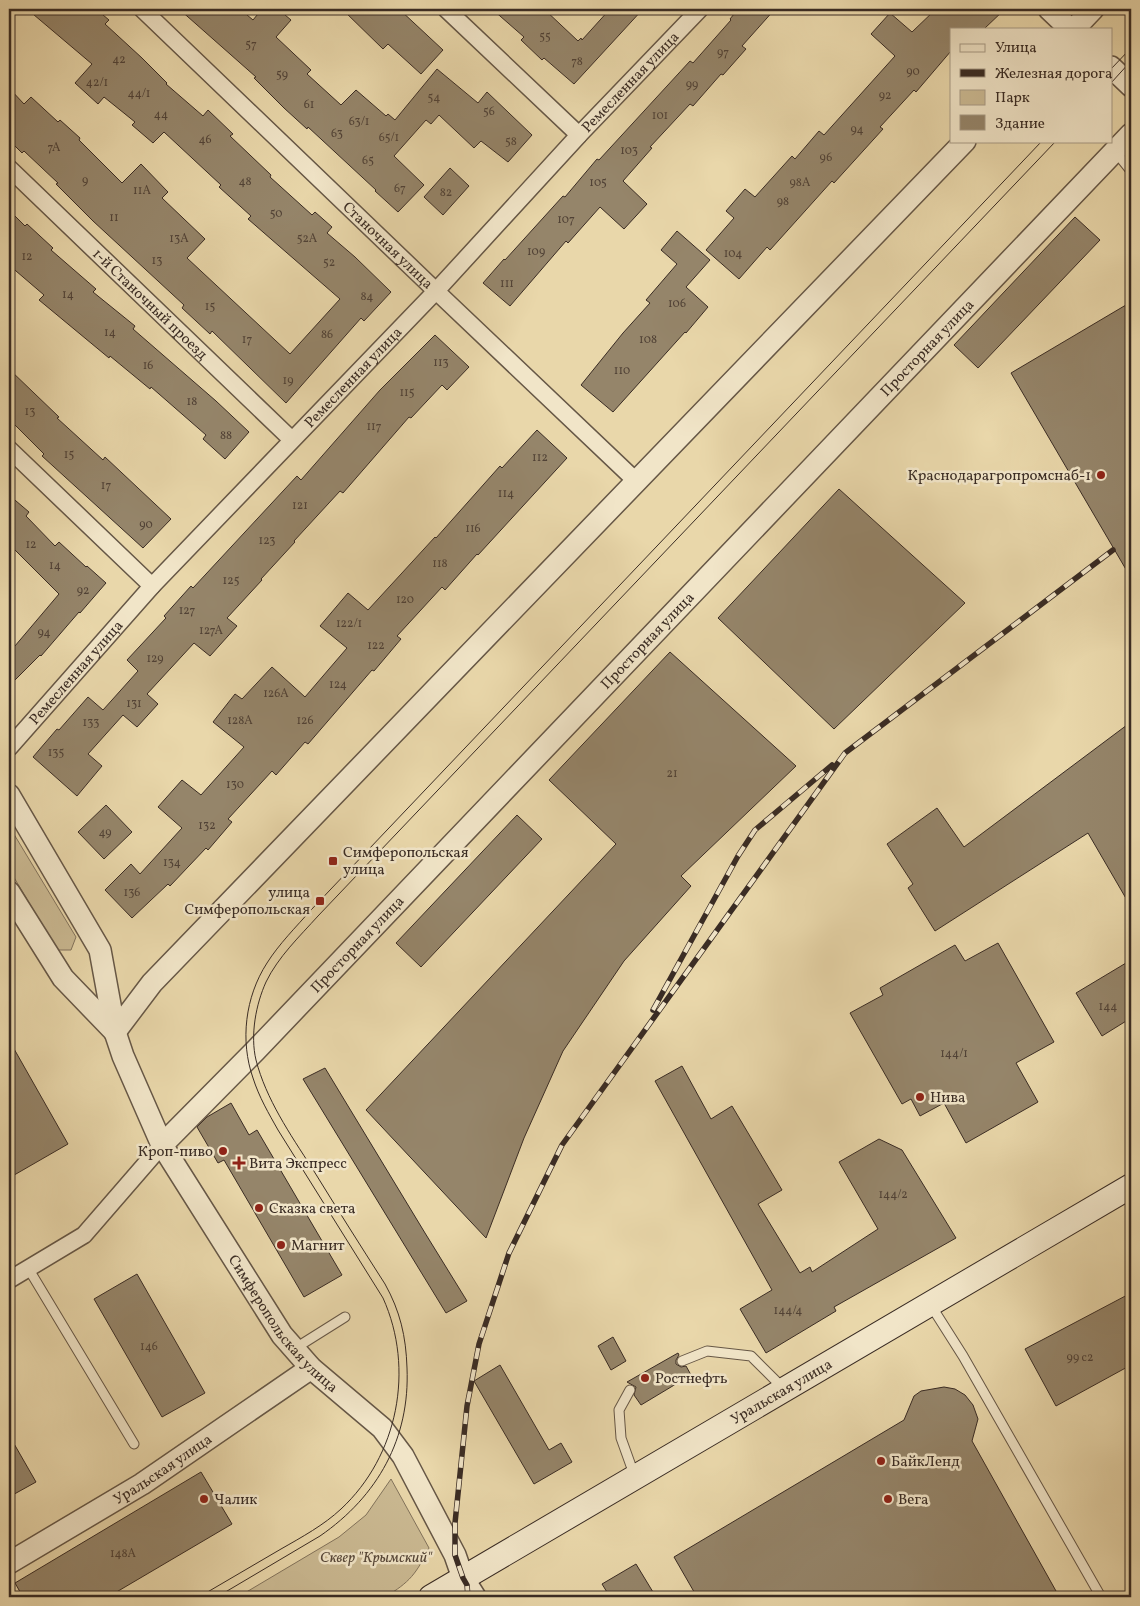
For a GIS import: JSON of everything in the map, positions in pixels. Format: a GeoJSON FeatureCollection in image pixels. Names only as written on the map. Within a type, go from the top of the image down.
{"type":"FeatureCollection","features":[{"type":"Feature","properties":{"kind":"main road","name":"Уральская улица"},"geometry":{"type":"LineString","coordinates":[[431,1597],[463,1589],[888,1340],[932,1308],[1131,1186]]}},
{"type":"Feature","properties":{"kind":"main road","name":"Уральская улица"},"geometry":{"type":"LineString","coordinates":[[463,1589],[635,1477],[785,1390],[1131,1196]]}},
{"type":"Feature","properties":{"kind":"street","name":"Станочная улица"},"geometry":{"type":"LineString","coordinates":[[142,9],[636,481]]}},
{"type":"Feature","properties":{"kind":"street"},"geometry":{"type":"LineString","coordinates":[[446,9],[579,135]]}},
{"type":"Feature","properties":{"kind":"street","name":"Ремесленная улица"},"geometry":{"type":"LineString","coordinates":[[9,748],[152,586],[436,291],[579,135],[700,9]]}},
{"type":"Feature","properties":{"kind":"street"},"geometry":{"type":"LineString","coordinates":[[1049,9],[1069,28]]}},
{"type":"Feature","properties":{"kind":"street"},"geometry":{"type":"LineString","coordinates":[[1075,28],[1093,9]]}},
{"type":"Feature","properties":{"kind":"street"},"geometry":{"type":"LineString","coordinates":[[1112,68],[1131,86]]}},
{"type":"Feature","properties":{"kind":"street","name":"Просторная улица"},"geometry":{"type":"LineString","coordinates":[[162,1145],[268,1037],[1131,134]]}},
{"type":"Feature","properties":{"kind":"street"},"geometry":{"type":"LineString","coordinates":[[115,1032],[152,983],[964,142]]}},
{"type":"Feature","properties":{"kind":"street","name":"1-й Станочный проезд"},"geometry":{"type":"LineString","coordinates":[[9,168],[292,440]]}},
{"type":"Feature","properties":{"kind":"street"},"geometry":{"type":"LineString","coordinates":[[9,449],[152,586]]}},
{"type":"Feature","properties":{"kind":"street","name":"Симферопольская улица"},"geometry":{"type":"LineString","coordinates":[[9,795],[100,950],[115,1032],[123,1056],[162,1145],[282,1335],[311,1368],[382,1428],[403,1456],[455,1555],[463,1589]]}},
{"type":"Feature","properties":{"kind":"street","name":"Симферопольская улица"},"geometry":{"type":"LineString","coordinates":[[9,892],[63,978],[115,1032]]}},
{"type":"Feature","properties":{"kind":"street"},"geometry":{"type":"LineString","coordinates":[[9,1280],[84,1235],[162,1145]]}},
{"type":"Feature","properties":{"kind":"street","name":"Уральская улица"},"geometry":{"type":"LineString","coordinates":[[9,1563],[142,1484],[311,1368]]}},
{"type":"Feature","properties":{"kind":"lane"},"geometry":{"type":"LineString","coordinates":[[1115,151],[1131,171]]}},
{"type":"Feature","properties":{"kind":"lane"},"geometry":{"type":"LineString","coordinates":[[28,1268],[134,1444]]}},
{"type":"Feature","properties":{"kind":"lane"},"geometry":{"type":"LineString","coordinates":[[932,1308],[963,1356],[1101,1597]]}},
{"type":"Feature","properties":{"kind":"lane"},"geometry":{"type":"LineString","coordinates":[[294,1349],[344,1317]]}},
{"type":"Feature","properties":{"kind":"lane"},"geometry":{"type":"LineString","coordinates":[[682,1361],[708,1351],[751,1356],[785,1390]]}},
{"type":"Feature","properties":{"kind":"lane"},"geometry":{"type":"LineString","coordinates":[[630,1390],[619,1410],[621,1438],[635,1477]]}},
{"type":"Feature","properties":{"kind":"green space"},"geometry":{"type":"Polygon","coordinates":[[[9,826],[76,937],[71,950],[57,950],[9,869],[9,826]]]}},
{"type":"Feature","properties":{"kind":"green space","name":"Сквер \"Крымский\""},"geometry":{"type":"Polygon","coordinates":[[[391,1479],[429,1548],[412,1577],[401,1587],[385,1597],[238,1597],[339,1537],[366,1515],[391,1479]]]}},
{"type":"Feature","properties":{"kind":"building"},"geometry":{"type":"Polygon","coordinates":[[[27,9],[96,9],[109,20],[105,24],[142,58],[166,84],[203,116],[208,110],[233,134],[230,136],[271,175],[270,177],[312,215],[315,212],[332,227],[327,233],[391,292],[364,321],[361,318],[286,403],[212,331],[210,334],[182,308],[184,305],[93,221],[56,184],[58,183],[24,151],[22,153],[9,140],[9,88],[24,104],[31,97],[58,122],[60,120],[80,138],[79,140],[122,183],[141,164],[168,192],[162,198],[205,239],[187,258],[290,354],[340,299],[248,219],[251,216],[164,132],[153,143],[132,125],[135,122],[104,97],[98,104],[75,83],[92,64],[27,9]]]}},
{"type":"Feature","properties":{"kind":"building"},"geometry":{"type":"Polygon","coordinates":[[[179,9],[240,9],[253,20],[262,9],[278,9],[291,20],[276,37],[311,70],[307,74],[341,105],[356,90],[386,116],[388,114],[395,120],[437,69],[478,103],[487,92],[532,135],[508,162],[481,141],[474,148],[439,115],[431,124],[426,120],[394,156],[424,185],[398,212],[308,127],[307,129],[284,108],[254,78],[256,77],[179,9]]]}},
{"type":"Feature","properties":{"kind":"building"},"geometry":{"type":"Polygon","coordinates":[[[342,9],[399,9],[443,50],[421,74],[388,44],[383,49],[342,9]]]}},
{"type":"Feature","properties":{"kind":"building"},"geometry":{"type":"Polygon","coordinates":[[[492,9],[544,9],[578,41],[581,38],[582,40],[610,9],[643,9],[574,84],[544,58],[542,60],[521,40],[524,37],[492,9]]]}},
{"type":"Feature","properties":{"kind":"building"},"geometry":{"type":"Polygon","coordinates":[[[738,9],[775,9],[742,46],[746,49],[693,106],[690,104],[650,147],[652,148],[623,181],[647,204],[624,229],[600,207],[568,243],[566,241],[510,306],[483,283],[690,61],[693,63],[731,20],[738,9]]]}},
{"type":"Feature","properties":{"kind":"building"},"geometry":{"type":"Polygon","coordinates":[[[936,9],[1005,9],[985,28],[950,28],[950,52],[916,92],[914,90],[880,127],[883,129],[834,183],[832,181],[770,250],[767,247],[739,279],[706,250],[734,218],[726,211],[745,189],[755,197],[792,156],[795,159],[819,131],[824,135],[895,56],[871,34],[890,13],[912,32],[936,9]]]}},
{"type":"Feature","properties":{"kind":"building"},"geometry":{"type":"Polygon","coordinates":[[[450,168],[469,186],[443,215],[424,197],[450,168]]]}},
{"type":"Feature","properties":{"kind":"building"},"geometry":{"type":"Polygon","coordinates":[[[9,210],[25,226],[27,224],[53,248],[51,250],[96,289],[93,292],[135,326],[133,329],[249,432],[225,459],[203,439],[206,435],[151,387],[150,389],[110,356],[109,358],[39,300],[44,295],[9,265],[9,210]]]}},
{"type":"Feature","properties":{"kind":"building"},"geometry":{"type":"Polygon","coordinates":[[[1075,217],[1100,240],[978,368],[954,345],[1075,217]]]}},
{"type":"Feature","properties":{"kind":"building"},"geometry":{"type":"Polygon","coordinates":[[[677,231],[710,260],[686,287],[708,307],[613,412],[581,385],[650,303],[646,300],[677,264],[661,250],[677,231]]]}},
{"type":"Feature","properties":{"kind":"building","name":"Краснодарагропромснаб-1"},"geometry":{"type":"Polygon","coordinates":[[[1131,302],[1131,578],[1011,373],[1131,302]]]}},
{"type":"Feature","properties":{"kind":"building"},"geometry":{"type":"Polygon","coordinates":[[[435,335],[469,367],[447,390],[442,385],[411,418],[409,417],[343,493],[340,491],[294,541],[227,618],[237,626],[210,656],[194,643],[147,694],[158,704],[137,727],[123,715],[88,754],[102,766],[77,796],[33,757],[88,697],[103,710],[138,671],[127,660],[166,618],[164,616],[191,586],[193,588],[297,476],[301,480],[380,390],[435,335]]]}},
{"type":"Feature","properties":{"kind":"building"},"geometry":{"type":"Polygon","coordinates":[[[9,369],[59,417],[57,418],[103,460],[105,457],[171,519],[143,548],[42,456],[44,454],[9,419],[9,369]]]}},
{"type":"Feature","properties":{"kind":"building"},"geometry":{"type":"Polygon","coordinates":[[[537,430],[567,458],[445,590],[442,587],[397,636],[401,639],[308,744],[305,742],[276,775],[272,771],[228,819],[232,822],[208,850],[206,848],[170,886],[168,884],[132,918],[105,890],[131,864],[140,874],[182,828],[158,807],[182,780],[201,795],[244,747],[213,722],[235,694],[242,699],[272,667],[305,697],[347,648],[320,626],[348,593],[368,610],[500,466],[502,468],[537,430]]]}},
{"type":"Feature","properties":{"kind":"building"},"geometry":{"type":"Polygon","coordinates":[[[839,489],[965,603],[834,729],[718,618],[839,489]]]}},
{"type":"Feature","properties":{"kind":"building"},"geometry":{"type":"Polygon","coordinates":[[[9,495],[29,512],[26,516],[55,546],[59,542],[106,583],[41,656],[9,686],[9,653],[59,594],[9,544],[9,495]]]}},
{"type":"Feature","properties":{"kind":"building"},"geometry":{"type":"Polygon","coordinates":[[[670,652],[796,766],[681,876],[691,886],[624,961],[563,1051],[524,1138],[486,1238],[366,1110],[616,844],[549,780],[670,652]]]}},
{"type":"Feature","properties":{"kind":"building"},"geometry":{"type":"Polygon","coordinates":[[[1131,722],[1131,907],[1088,833],[935,931],[908,888],[913,884],[887,844],[937,808],[964,847],[1131,722]]]}},
{"type":"Feature","properties":{"kind":"building"},"geometry":{"type":"Polygon","coordinates":[[[106,805],[132,832],[104,859],[78,832],[106,805]]]}},
{"type":"Feature","properties":{"kind":"building"},"geometry":{"type":"Polygon","coordinates":[[[517,815],[542,839],[421,967],[396,943],[517,815]]]}},
{"type":"Feature","properties":{"kind":"building"},"geometry":{"type":"Polygon","coordinates":[[[998,943],[1054,1042],[1016,1063],[1038,1102],[966,1143],[944,1103],[920,1116],[911,1099],[902,1104],[850,1013],[883,995],[880,988],[955,945],[965,961],[998,943]]]}},
{"type":"Feature","properties":{"kind":"building"},"geometry":{"type":"Polygon","coordinates":[[[1131,960],[1131,1018],[1102,1036],[1076,993],[1131,960]]]}},
{"type":"Feature","properties":{"kind":"building"},"geometry":{"type":"Polygon","coordinates":[[[9,1040],[68,1144],[9,1178],[9,1040]]]}},
{"type":"Feature","properties":{"kind":"building"},"geometry":{"type":"Polygon","coordinates":[[[682,1066],[711,1119],[732,1106],[782,1190],[758,1204],[800,1273],[810,1267],[812,1272],[878,1229],[839,1162],[879,1139],[902,1150],[956,1238],[834,1307],[836,1311],[766,1353],[740,1309],[772,1290],[655,1081],[682,1066]]]}},
{"type":"Feature","properties":{"kind":"building"},"geometry":{"type":"Polygon","coordinates":[[[325,1068],[467,1301],[446,1313],[303,1079],[325,1068]]]}},
{"type":"Feature","properties":{"kind":"building"},"geometry":{"type":"Polygon","coordinates":[[[231,1103],[249,1135],[257,1130],[342,1275],[304,1297],[224,1160],[218,1163],[197,1127],[207,1117],[231,1103]]]}},
{"type":"Feature","properties":{"kind":"building"},"geometry":{"type":"Polygon","coordinates":[[[137,1274],[205,1393],[162,1417],[94,1299],[137,1274]]]}},
{"type":"Feature","properties":{"kind":"building"},"geometry":{"type":"Polygon","coordinates":[[[1131,1293],[1131,1365],[1056,1406],[1025,1349],[1131,1293]]]}},
{"type":"Feature","properties":{"kind":"building"},"geometry":{"type":"Polygon","coordinates":[[[613,1337],[626,1361],[611,1370],[598,1346],[613,1337]]]}},
{"type":"Feature","properties":{"kind":"building"},"geometry":{"type":"Polygon","coordinates":[[[678,1353],[676,1364],[681,1367],[686,1366],[691,1375],[641,1405],[634,1395],[636,1387],[627,1382],[678,1353]]]}},
{"type":"Feature","properties":{"kind":"building"},"geometry":{"type":"Polygon","coordinates":[[[500,1365],[549,1450],[561,1443],[572,1462],[534,1484],[474,1381],[500,1365]]]}},
{"type":"Feature","properties":{"kind":"building","name":"Вега"},"geometry":{"type":"Polygon","coordinates":[[[944,1387],[955,1389],[965,1395],[973,1405],[978,1419],[972,1441],[1056,1591],[1045,1597],[697,1597],[674,1557],[904,1420],[914,1396],[921,1391],[944,1387]]]}},
{"type":"Feature","properties":{"kind":"building"},"geometry":{"type":"Polygon","coordinates":[[[9,1435],[36,1482],[9,1497],[9,1435]]]}},
{"type":"Feature","properties":{"kind":"building"},"geometry":{"type":"Polygon","coordinates":[[[201,1472],[232,1524],[108,1597],[23,1597],[15,1583],[201,1472]]]}},
{"type":"Feature","properties":{"kind":"building"},"geometry":{"type":"Polygon","coordinates":[[[636,1564],[656,1597],[610,1597],[602,1584],[636,1564]]]}},
{"type":"Feature","properties":{"kind":"tram line"},"geometry":{"type":"LineString","coordinates":[[1112,68],[1131,48]]}},
{"type":"Feature","properties":{"kind":"tram line"},"geometry":{"type":"LineString","coordinates":[[1112,82],[1131,61]]}},
{"type":"Feature","properties":{"kind":"tram line"},"geometry":{"type":"LineString","coordinates":[[199,1597],[312,1530],[341,1509],[360,1488],[376,1464],[388,1438],[399,1382],[398,1353],[393,1325],[383,1298],[278,1130],[261,1099],[253,1078],[247,1049],[247,1019],[254,990],[267,963],[282,942],[311,910],[1041,142]]}},
{"type":"Feature","properties":{"kind":"tram line"},"geometry":{"type":"LineString","coordinates":[[217,1597],[320,1536],[341,1520],[358,1503],[374,1484],[396,1441],[403,1418],[407,1394],[404,1334],[390,1294],[287,1129],[272,1102],[260,1074],[254,1050],[255,1020],[259,1000],[271,973],[290,947],[318,916],[1055,142]]}},
{"type":"Feature","properties":{"kind":"railway"},"geometry":{"type":"LineString","coordinates":[[468,1597],[467,1585],[455,1555],[455,1523],[467,1406],[479,1344],[509,1253],[562,1145],[845,753],[1113,550]]}},
{"type":"Feature","properties":{"kind":"railway"},"geometry":{"type":"LineString","coordinates":[[653,1010],[738,856],[755,830],[832,765]]}},
{"type":"Feature","properties":{"kind":"place","name":"Краснодарагропромснаб-1"},"geometry":{"type":"Point","coordinates":[1101,475]}},
{"type":"Feature","properties":{"kind":"place","name":"Симферопольская улица"},"geometry":{"type":"Point","coordinates":[333,861]}},
{"type":"Feature","properties":{"kind":"place","name":"улица Симферопольская"},"geometry":{"type":"Point","coordinates":[320,901]}},
{"type":"Feature","properties":{"kind":"place","name":"Нива"},"geometry":{"type":"Point","coordinates":[920,1097]}},
{"type":"Feature","properties":{"kind":"place","name":"Кроп-пиво"},"geometry":{"type":"Point","coordinates":[223,1151]}},
{"type":"Feature","properties":{"kind":"place","name":"Вита Экспресс"},"geometry":{"type":"Point","coordinates":[239,1163]}},
{"type":"Feature","properties":{"kind":"place","name":"Сказка света"},"geometry":{"type":"Point","coordinates":[259,1208]}},
{"type":"Feature","properties":{"kind":"place","name":"Магнит"},"geometry":{"type":"Point","coordinates":[281,1245]}},
{"type":"Feature","properties":{"kind":"place","name":"Ростнефть"},"geometry":{"type":"Point","coordinates":[645,1378]}},
{"type":"Feature","properties":{"kind":"place","name":"БайкЛенд"},"geometry":{"type":"Point","coordinates":[881,1461]}},
{"type":"Feature","properties":{"kind":"place","name":"Чалик"},"geometry":{"type":"Point","coordinates":[204,1499]}},
{"type":"Feature","properties":{"kind":"place","name":"Вега"},"geometry":{"type":"Point","coordinates":[888,1499]}}]}
